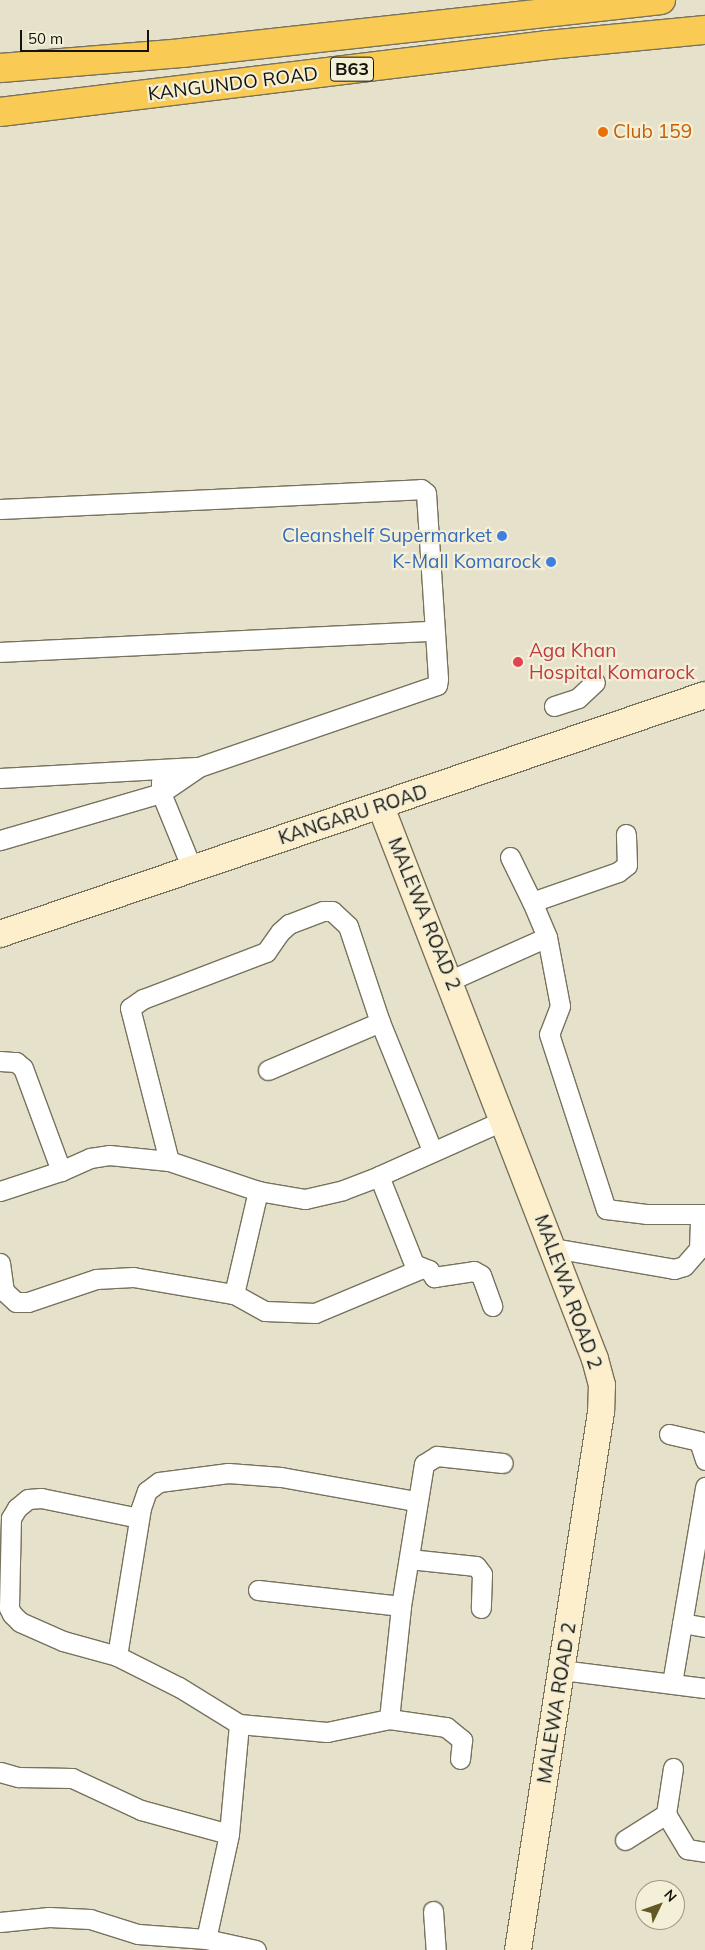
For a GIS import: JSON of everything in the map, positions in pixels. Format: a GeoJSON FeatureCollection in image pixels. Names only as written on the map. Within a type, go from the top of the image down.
{"type":"FeatureCollection","features":[{"type":"Feature","properties":{"kind":"highway","name":"KANGUNDO ROAD"},"geometry":{"type":"LineString","coordinates":[[0,68],[182,53],[661,0]]}},
{"type":"Feature","properties":{"kind":"highway","name":"KANGUNDO ROAD"},"geometry":{"type":"LineString","coordinates":[[0,112],[548,45],[705,30]]}},
{"type":"Feature","properties":{"kind":"main road","name":"KANGARU ROAD"},"geometry":{"type":"LineString","coordinates":[[0,934],[191,866],[382,807],[705,695]]}},
{"type":"Feature","properties":{"kind":"main road","name":"MALEWA ROAD 2"},"geometry":{"type":"LineString","coordinates":[[382,807],[451,980],[502,1121],[595,1359],[602,1385],[601,1412],[518,1950]]}},
{"type":"Feature","properties":{"kind":"street"},"geometry":{"type":"LineString","coordinates":[[0,509],[421,488],[426,493],[437,685],[199,767],[162,772],[0,778]]}},
{"type":"Feature","properties":{"kind":"street"},"geometry":{"type":"LineString","coordinates":[[0,652],[433,631]]}},
{"type":"Feature","properties":{"kind":"street"},"geometry":{"type":"LineString","coordinates":[[554,706],[578,698],[595,682]]}},
{"type":"Feature","properties":{"kind":"street"},"geometry":{"type":"LineString","coordinates":[[0,840],[161,793],[199,767]]}},
{"type":"Feature","properties":{"kind":"street"},"geometry":{"type":"LineString","coordinates":[[162,772],[161,793],[191,866]]}},
{"type":"Feature","properties":{"kind":"street"},"geometry":{"type":"LineString","coordinates":[[532,902],[618,872],[627,865],[626,834]]}},
{"type":"Feature","properties":{"kind":"street"},"geometry":{"type":"LineString","coordinates":[[510,857],[547,938],[560,1006],[549,1034],[606,1208],[646,1214],[702,1214],[699,1249],[684,1266],[674,1268],[553,1248]]}},
{"type":"Feature","properties":{"kind":"street"},"geometry":{"type":"LineString","coordinates":[[169,1161],[131,1020],[130,1008],[134,1003],[266,952],[280,932],[290,924],[323,911],[332,911],[348,926],[380,1022],[432,1150]]}},
{"type":"Feature","properties":{"kind":"street"},"geometry":{"type":"LineString","coordinates":[[451,980],[547,938]]}},
{"type":"Feature","properties":{"kind":"street"},"geometry":{"type":"LineString","coordinates":[[268,1070],[380,1022]]}},
{"type":"Feature","properties":{"kind":"street"},"geometry":{"type":"LineString","coordinates":[[0,1061],[16,1062],[23,1068],[62,1171]]}},
{"type":"Feature","properties":{"kind":"street"},"geometry":{"type":"LineString","coordinates":[[0,1191],[62,1171],[90,1158],[109,1156],[169,1161],[258,1191],[305,1199],[343,1190],[380,1176],[432,1150],[502,1121]]}},
{"type":"Feature","properties":{"kind":"street"},"geometry":{"type":"LineString","coordinates":[[380,1176],[414,1264],[420,1269]]}},
{"type":"Feature","properties":{"kind":"street"},"geometry":{"type":"LineString","coordinates":[[234,1294],[258,1191]]}},
{"type":"Feature","properties":{"kind":"street"},"geometry":{"type":"LineString","coordinates":[[0,1263],[4,1291],[16,1302],[28,1302],[105,1278],[133,1277],[234,1294],[265,1311],[315,1313],[420,1269],[429,1270],[434,1277],[474,1271],[481,1275],[492,1306]]}},
{"type":"Feature","properties":{"kind":"street"},"geometry":{"type":"LineString","coordinates":[[669,1434],[699,1440],[702,1443],[705,1460]]}},
{"type":"Feature","properties":{"kind":"street"},"geometry":{"type":"LineString","coordinates":[[389,1719],[401,1606],[416,1501],[424,1464],[430,1457],[503,1463]]}},
{"type":"Feature","properties":{"kind":"street"},"geometry":{"type":"LineString","coordinates":[[117,1656],[139,1518],[147,1491],[159,1482],[228,1473],[281,1477],[416,1501]]}},
{"type":"Feature","properties":{"kind":"street"},"geometry":{"type":"LineString","coordinates":[[672,1683],[705,1487]]}},
{"type":"Feature","properties":{"kind":"street"},"geometry":{"type":"LineString","coordinates":[[139,1518],[41,1498],[28,1499],[17,1508],[11,1518],[9,1608],[12,1614],[20,1622],[63,1641],[117,1656],[179,1687],[239,1724],[327,1732],[389,1719],[446,1727],[462,1740],[460,1759]]}},
{"type":"Feature","properties":{"kind":"street"},"geometry":{"type":"LineString","coordinates":[[409,1559],[476,1566],[482,1574],[481,1608]]}},
{"type":"Feature","properties":{"kind":"street"},"geometry":{"type":"LineString","coordinates":[[258,1590],[401,1606]]}},
{"type":"Feature","properties":{"kind":"street"},"geometry":{"type":"LineString","coordinates":[[682,1624],[705,1627]]}},
{"type":"Feature","properties":{"kind":"street"},"geometry":{"type":"LineString","coordinates":[[562,1670],[705,1688]]}},
{"type":"Feature","properties":{"kind":"street"},"geometry":{"type":"LineString","coordinates":[[206,1939],[229,1834],[239,1724]]}},
{"type":"Feature","properties":{"kind":"street"},"geometry":{"type":"LineString","coordinates":[[673,1768],[666,1814],[687,1849],[705,1852]]}},
{"type":"Feature","properties":{"kind":"street"},"geometry":{"type":"LineString","coordinates":[[0,1772],[18,1777],[72,1778],[141,1810],[229,1834]]}},
{"type":"Feature","properties":{"kind":"street"},"geometry":{"type":"LineString","coordinates":[[625,1840],[666,1814]]}},
{"type":"Feature","properties":{"kind":"street"},"geometry":{"type":"LineString","coordinates":[[433,1911],[436,1950]]}},
{"type":"Feature","properties":{"kind":"street"},"geometry":{"type":"LineString","coordinates":[[0,1922],[49,1918],[90,1919],[136,1942],[206,1939],[256,1950]]}},
{"type":"Feature","properties":{"kind":"place","name":"Club 159"},"geometry":{"type":"Point","coordinates":[603,132]}},
{"type":"Feature","properties":{"kind":"place","name":"Cleanshelf Supermarket"},"geometry":{"type":"Point","coordinates":[502,536]}},
{"type":"Feature","properties":{"kind":"place","name":"K-Mall Komarock"},"geometry":{"type":"Point","coordinates":[551,562]}},
{"type":"Feature","properties":{"kind":"place","name":"Aga Khan Hospital Komarock"},"geometry":{"type":"Point","coordinates":[518,662]}}]}
